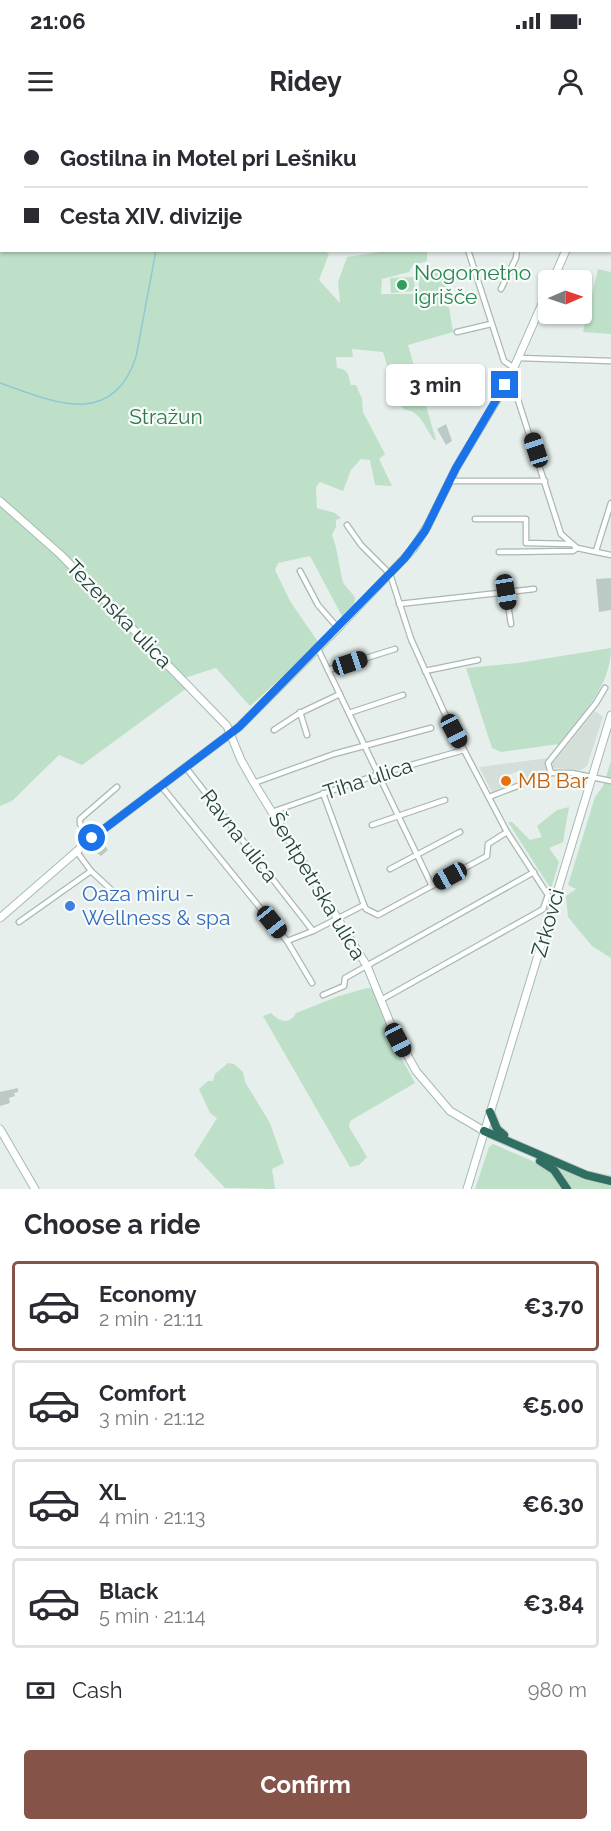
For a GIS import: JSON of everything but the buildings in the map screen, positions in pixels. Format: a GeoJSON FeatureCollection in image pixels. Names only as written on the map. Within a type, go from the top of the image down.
{"type":"FeatureCollection","features":[{"type":"Feature","properties":{"kind":"highway"},"geometry":{"type":"LineString","coordinates":[[490,1112],[497,1129],[507,1141]]}},
{"type":"Feature","properties":{"kind":"highway"},"geometry":{"type":"LineString","coordinates":[[484,1131],[586,1175],[611,1180]]}},
{"type":"Feature","properties":{"kind":"highway"},"geometry":{"type":"LineString","coordinates":[[484,1131],[494,1141],[546,1164],[560,1177],[567,1189]]}},
{"type":"Feature","properties":{"kind":"street"},"geometry":{"type":"LineString","coordinates":[[469,252],[504,361],[512,371],[557,527],[576,548],[596,550],[611,555]]}},
{"type":"Feature","properties":{"kind":"street"},"geometry":{"type":"LineString","coordinates":[[501,289],[517,252]]}},
{"type":"Feature","properties":{"kind":"street"},"geometry":{"type":"LineString","coordinates":[[557,270],[565,252]]}},
{"type":"Feature","properties":{"kind":"street"},"geometry":{"type":"LineString","coordinates":[[1,916],[92,838],[231,734],[390,574],[422,537],[449,481],[519,358],[538,314]]}},
{"type":"Feature","properties":{"kind":"street"},"geometry":{"type":"LineString","coordinates":[[457,332],[491,324]]}},
{"type":"Feature","properties":{"kind":"street"},"geometry":{"type":"LineString","coordinates":[[519,358],[611,361]]}},
{"type":"Feature","properties":{"kind":"street"},"geometry":{"type":"LineString","coordinates":[[449,481],[545,481]]}},
{"type":"Feature","properties":{"kind":"street","name":"Tezenska ulica"},"geometry":{"type":"LineString","coordinates":[[0,501],[61,555],[194,690],[227,726],[231,734]]}},
{"type":"Feature","properties":{"kind":"street"},"geometry":{"type":"LineString","coordinates":[[596,550],[611,503]]}},
{"type":"Feature","properties":{"kind":"street"},"geometry":{"type":"LineString","coordinates":[[475,519],[526,519],[526,543],[570,544]]}},
{"type":"Feature","properties":{"kind":"street"},"geometry":{"type":"LineString","coordinates":[[347,525],[361,545],[390,574],[399,604],[425,670],[507,832],[545,889],[547,902],[538,912],[381,1000]]}},
{"type":"Feature","properties":{"kind":"street"},"geometry":{"type":"LineString","coordinates":[[499,552],[573,551],[576,548]]}},
{"type":"Feature","properties":{"kind":"street"},"geometry":{"type":"LineString","coordinates":[[300,571],[318,604],[338,628]]}},
{"type":"Feature","properties":{"kind":"street"},"geometry":{"type":"LineString","coordinates":[[399,604],[534,589]]}},
{"type":"Feature","properties":{"kind":"street"},"geometry":{"type":"LineString","coordinates":[[506,592],[511,624]]}},
{"type":"Feature","properties":{"kind":"street"},"geometry":{"type":"LineString","coordinates":[[318,648],[432,886]]}},
{"type":"Feature","properties":{"kind":"street"},"geometry":{"type":"LineString","coordinates":[[328,670],[395,648]]}},
{"type":"Feature","properties":{"kind":"street"},"geometry":{"type":"LineString","coordinates":[[425,670],[478,660]]}},
{"type":"Feature","properties":{"kind":"street"},"geometry":{"type":"LineString","coordinates":[[551,773],[548,763],[596,703],[604,688]]}},
{"type":"Feature","properties":{"kind":"street"},"geometry":{"type":"LineString","coordinates":[[274,730],[300,712],[340,694]]}},
{"type":"Feature","properties":{"kind":"street"},"geometry":{"type":"LineString","coordinates":[[349,713],[402,695]]}},
{"type":"Feature","properties":{"kind":"street"},"geometry":{"type":"LineString","coordinates":[[300,712],[307,735]]}},
{"type":"Feature","properties":{"kind":"street","name":"Zrkovci"},"geometry":{"type":"LineString","coordinates":[[467,1189],[611,715]]}},
{"type":"Feature","properties":{"kind":"street"},"geometry":{"type":"LineString","coordinates":[[254,783],[365,745],[431,728]]}},
{"type":"Feature","properties":{"kind":"street","name":"Šentpetrska ulica"},"geometry":{"type":"LineString","coordinates":[[231,734],[241,760],[254,783],[367,966],[398,1040],[423,1081],[446,1107],[484,1131]]}},
{"type":"Feature","properties":{"kind":"street","name":"Tiha ulica"},"geometry":{"type":"LineString","coordinates":[[272,812],[379,774],[464,750]]}},
{"type":"Feature","properties":{"kind":"street","name":"Ravna ulica"},"geometry":{"type":"LineString","coordinates":[[187,769],[313,931]]}},
{"type":"Feature","properties":{"kind":"street"},"geometry":{"type":"LineString","coordinates":[[489,797],[551,773],[572,772],[611,781]]}},
{"type":"Feature","properties":{"kind":"street"},"geometry":{"type":"LineString","coordinates":[[92,838],[80,824],[80,819],[117,787]]}},
{"type":"Feature","properties":{"kind":"street"},"geometry":{"type":"LineString","coordinates":[[162,787],[287,941],[312,983]]}},
{"type":"Feature","properties":{"kind":"street"},"geometry":{"type":"LineString","coordinates":[[323,793],[364,904],[370,912],[380,915],[486,856],[488,844],[507,832]]}},
{"type":"Feature","properties":{"kind":"street"},"geometry":{"type":"LineString","coordinates":[[372,825],[445,800]]}},
{"type":"Feature","properties":{"kind":"street"},"geometry":{"type":"LineString","coordinates":[[390,868],[460,832]]}},
{"type":"Feature","properties":{"kind":"street"},"geometry":{"type":"LineString","coordinates":[[77,852],[91,871],[120,898]]}},
{"type":"Feature","properties":{"kind":"street"},"geometry":{"type":"LineString","coordinates":[[19,922],[91,871]]}},
{"type":"Feature","properties":{"kind":"street"},"geometry":{"type":"LineString","coordinates":[[323,995],[344,986],[345,978],[534,872]]}},
{"type":"Feature","properties":{"kind":"street"},"geometry":{"type":"LineString","coordinates":[[287,941],[313,931],[364,904]]}},
{"type":"Feature","properties":{"kind":"street"},"geometry":{"type":"LineString","coordinates":[[0,1129],[35,1189]]}},
{"type":"Feature","properties":{"kind":"shaded area"},"geometry":{"type":"Polygon","coordinates":[[[595,711],[603,717],[587,766],[581,770],[552,768],[552,764],[595,711]]]}},
{"type":"Feature","properties":{"kind":"shaded area"},"geometry":{"type":"Polygon","coordinates":[[[548,758],[545,765],[548,771],[526,780],[521,770],[500,778],[503,787],[492,792],[479,767],[548,758]]]}},
{"type":"Feature","properties":{"kind":"green space","name":"Stražun"},"geometry":{"type":"Polygon","coordinates":[[[0,252],[326,252],[329,254],[319,280],[340,303],[338,282],[347,257],[380,252],[427,252],[427,261],[413,265],[409,272],[382,279],[381,294],[414,294],[419,287],[418,272],[443,270],[453,332],[408,345],[436,440],[415,413],[405,410],[399,404],[383,352],[352,349],[353,357],[336,357],[337,368],[345,371],[351,385],[356,385],[362,399],[363,412],[385,454],[379,459],[392,486],[375,485],[370,460],[361,459],[351,470],[343,491],[320,482],[316,487],[317,508],[335,513],[341,518],[336,520],[336,527],[332,535],[343,582],[355,598],[354,607],[343,618],[310,556],[278,563],[275,570],[290,601],[318,642],[316,647],[250,706],[216,668],[181,679],[187,688],[82,765],[59,755],[12,801],[0,806],[0,252]]]}},
{"type":"Feature","properties":{"kind":"green space"},"geometry":{"type":"Polygon","coordinates":[[[598,269],[611,272],[611,334],[583,332],[585,324],[592,324],[592,294],[598,269]]]}},
{"type":"Feature","properties":{"kind":"green space","name":"Nogometno igrišče"},"geometry":{"type":"Polygon","coordinates":[[[414,277],[415,291],[391,293],[390,278],[414,277]]]}},
{"type":"Feature","properties":{"kind":"green space"},"geometry":{"type":"Polygon","coordinates":[[[611,648],[610,662],[600,688],[559,744],[501,752],[492,748],[466,668],[518,663],[611,648]]]}},
{"type":"Feature","properties":{"kind":"green space"},"geometry":{"type":"Polygon","coordinates":[[[611,761],[611,958],[592,946],[568,917],[566,896],[576,889],[568,885],[595,797],[603,786],[611,761]]]}},
{"type":"Feature","properties":{"kind":"green space"},"geometry":{"type":"Polygon","coordinates":[[[569,807],[563,842],[549,848],[559,862],[551,889],[508,822],[512,822],[530,840],[542,837],[537,826],[557,810],[569,807]]]}},
{"type":"Feature","properties":{"kind":"green space"},"geometry":{"type":"Polygon","coordinates":[[[367,988],[374,989],[391,1039],[415,1083],[350,1121],[349,1127],[367,1157],[359,1165],[350,1167],[263,1016],[271,1013],[281,1020],[288,1021],[296,1013],[367,988]]]}},
{"type":"Feature","properties":{"kind":"green space"},"geometry":{"type":"Polygon","coordinates":[[[228,1063],[234,1064],[243,1072],[245,1082],[270,1123],[284,1163],[272,1169],[275,1189],[225,1188],[194,1155],[217,1118],[210,1113],[199,1089],[208,1081],[213,1081],[215,1074],[228,1063]]]}},
{"type":"Feature","properties":{"kind":"green space"},"geometry":{"type":"Polygon","coordinates":[[[493,1144],[552,1171],[565,1189],[475,1189],[489,1147],[493,1144]]]}},
{"type":"Feature","properties":{"kind":"green space"},"geometry":{"type":"Polygon","coordinates":[[[551,1164],[611,1184],[611,1189],[571,1189],[560,1171],[551,1164]]]}},
{"type":"Feature","properties":{"kind":"waterway"},"geometry":{"type":"LineString","coordinates":[[0,383],[39,397],[78,404],[96,402],[112,394],[125,380],[136,357],[156,252]]}},
{"type":"Feature","properties":{"kind":"place","name":"Nogometno igrišče"},"geometry":{"type":"Point","coordinates":[402,285]}},
{"type":"Feature","properties":{"kind":"place","name":"MB Bar"},"geometry":{"type":"Point","coordinates":[506,781]}},
{"type":"Feature","properties":{"kind":"place","name":"Oaza miru - Wellness & spa"},"geometry":{"type":"Point","coordinates":[70,906]}},
{"type":"Feature","properties":{"kind":"route"},"geometry":{"type":"LineString","coordinates":[[92,838],[224,741],[404,559],[425,531],[456,468],[505,385]]}}]}
